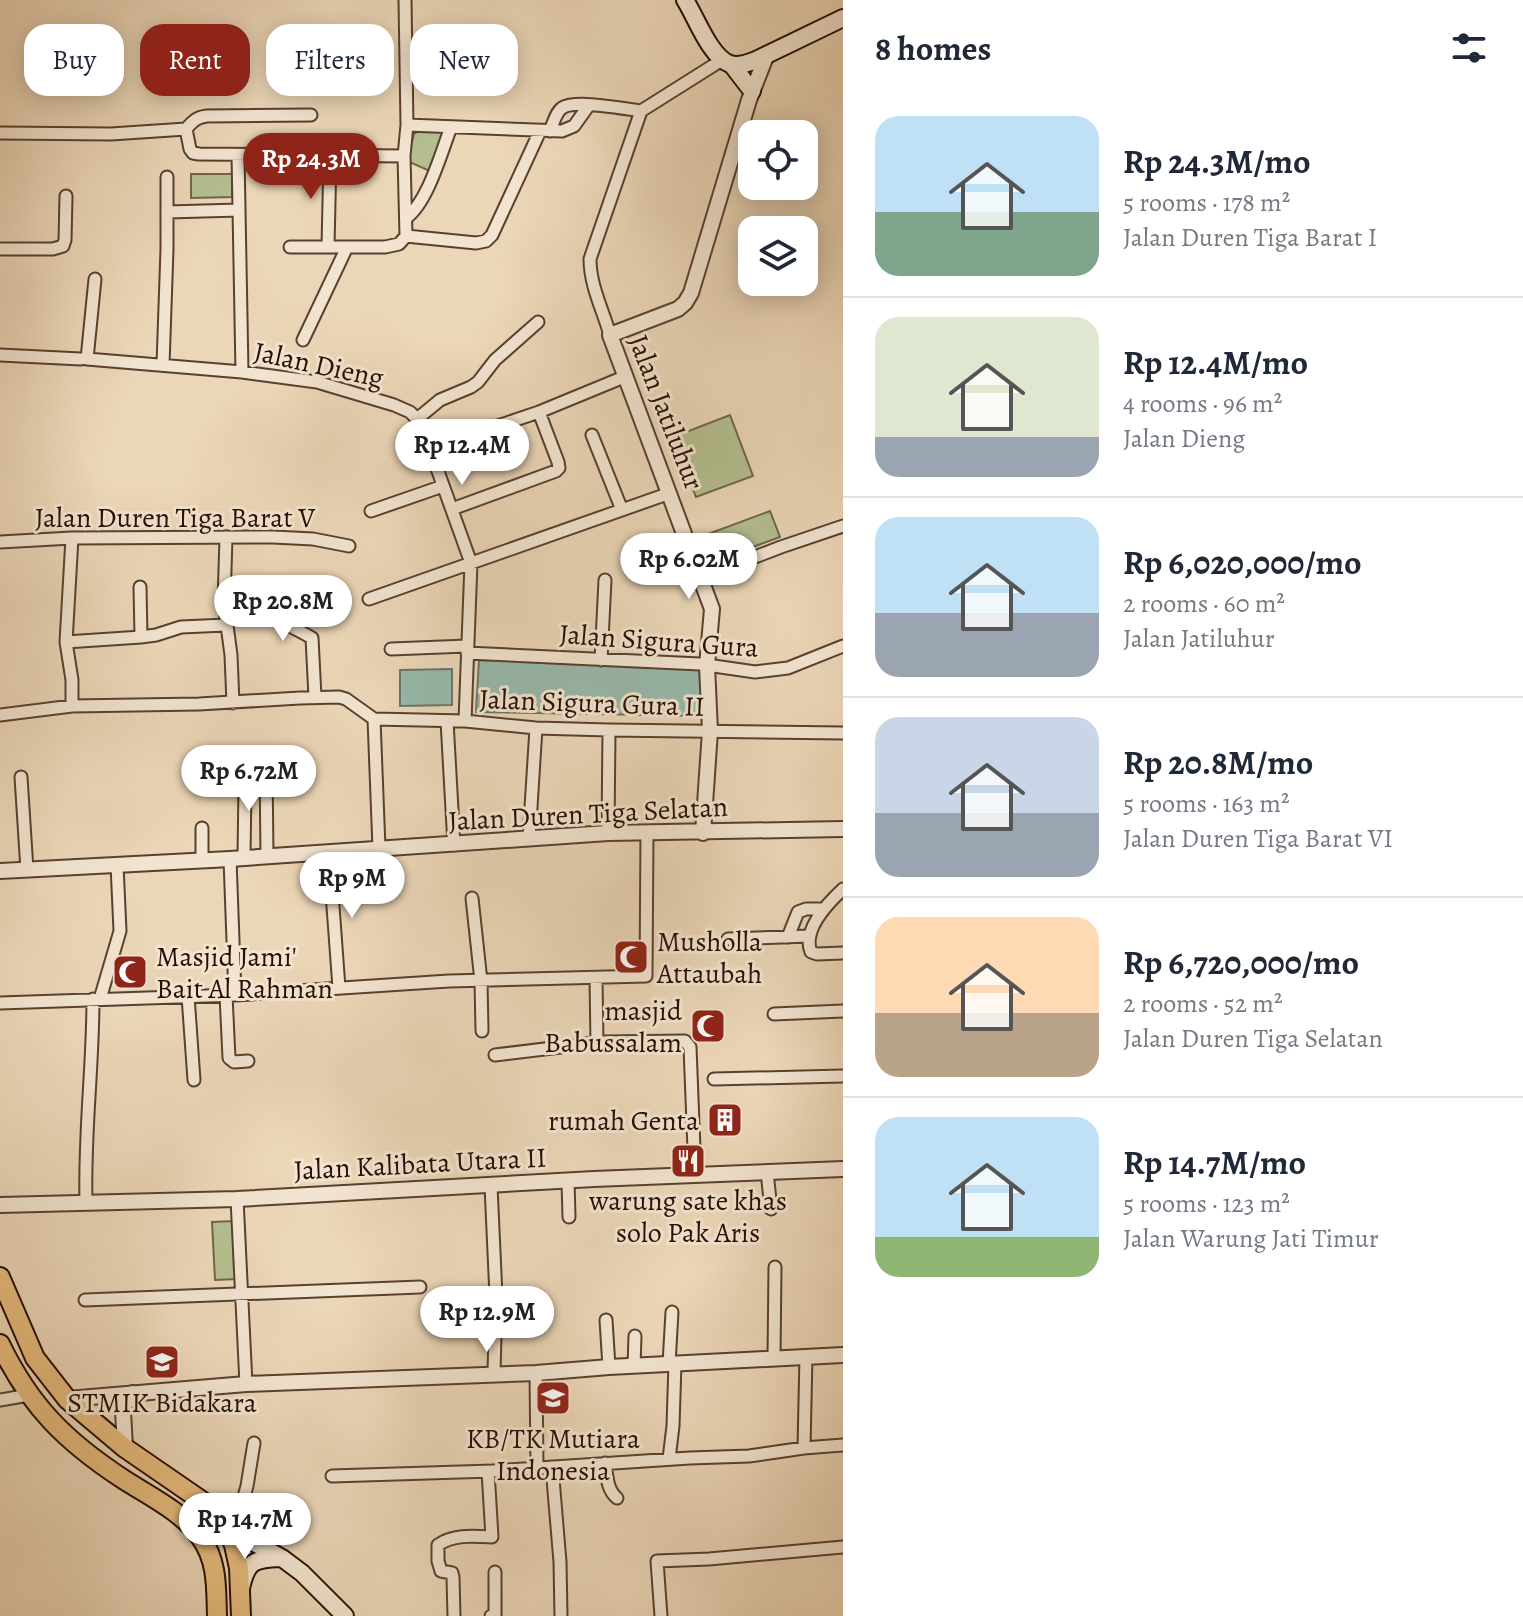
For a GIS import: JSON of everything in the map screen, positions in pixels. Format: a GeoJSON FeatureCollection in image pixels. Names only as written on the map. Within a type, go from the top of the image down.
{"type":"FeatureCollection","features":[{"type":"Feature","properties":{"kind":"main road"},"geometry":{"type":"LineString","coordinates":[[685,0],[710,44],[752,91]]}},
{"type":"Feature","properties":{"kind":"main road"},"geometry":{"type":"LineString","coordinates":[[727,62],[743,65],[843,18]]}},
{"type":"Feature","properties":{"kind":"main road"},"geometry":{"type":"LineString","coordinates":[[0,1277],[35,1358],[67,1399],[125,1448],[202,1501],[227,1528],[282,1558],[302,1573],[345,1616]]}},
{"type":"Feature","properties":{"kind":"main road"},"geometry":{"type":"LineString","coordinates":[[0,1344],[29,1395],[66,1437],[180,1517],[202,1540],[213,1561],[217,1616]]}},
{"type":"Feature","properties":{"kind":"main road"},"geometry":{"type":"LineString","coordinates":[[227,1528],[234,1545],[241,1589],[241,1616]]}},
{"type":"Feature","properties":{"kind":"main road"},"geometry":{"type":"LineString","coordinates":[[241,1589],[250,1564],[257,1560],[282,1558]]}},
{"type":"Feature","properties":{"kind":"street"},"geometry":{"type":"LineString","coordinates":[[290,247],[394,246],[406,236],[405,0]]}},
{"type":"Feature","properties":{"kind":"street"},"geometry":{"type":"LineString","coordinates":[[610,335],[678,309],[691,293],[752,91],[767,54]]}},
{"type":"Feature","properties":{"kind":"street"},"geometry":{"type":"LineString","coordinates":[[406,62],[410,62]]}},
{"type":"Feature","properties":{"kind":"street"},"geometry":{"type":"LineString","coordinates":[[406,236],[476,243],[486,241],[492,235],[545,131],[562,107],[589,105],[641,111],[727,62]]}},
{"type":"Feature","properties":{"kind":"street"},"geometry":{"type":"LineString","coordinates":[[407,125],[562,131],[574,126],[589,105]]}},
{"type":"Feature","properties":{"kind":"street","name":"Jalan Jatiluhur"},"geometry":{"type":"LineString","coordinates":[[641,111],[590,259],[592,284],[712,609],[707,666],[710,731],[703,833]]}},
{"type":"Feature","properties":{"kind":"street"},"geometry":{"type":"LineString","coordinates":[[0,133],[111,134],[186,129],[199,117],[311,115]]}},
{"type":"Feature","properties":{"kind":"street"},"geometry":{"type":"LineString","coordinates":[[406,218],[419,206],[425,194],[451,127]]}},
{"type":"Feature","properties":{"kind":"street"},"geometry":{"type":"LineString","coordinates":[[186,129],[193,153],[404,156]]}},
{"type":"Feature","properties":{"kind":"street"},"geometry":{"type":"LineString","coordinates":[[238,155],[242,372]]}},
{"type":"Feature","properties":{"kind":"street"},"geometry":{"type":"LineString","coordinates":[[328,247],[330,156]]}},
{"type":"Feature","properties":{"kind":"street"},"geometry":{"type":"LineString","coordinates":[[163,365],[167,177]]}},
{"type":"Feature","properties":{"kind":"street"},"geometry":{"type":"LineString","coordinates":[[0,249],[53,249],[63,246],[66,196]]}},
{"type":"Feature","properties":{"kind":"street"},"geometry":{"type":"LineString","coordinates":[[167,212],[239,210]]}},
{"type":"Feature","properties":{"kind":"street"},"geometry":{"type":"LineString","coordinates":[[303,340],[347,247]]}},
{"type":"Feature","properties":{"kind":"street"},"geometry":{"type":"LineString","coordinates":[[84,359],[95,279]]}},
{"type":"Feature","properties":{"kind":"street"},"geometry":{"type":"LineString","coordinates":[[465,721],[471,563],[417,419],[440,400],[478,382],[495,360],[538,322]]}},
{"type":"Feature","properties":{"kind":"street","name":"Jalan Dieng"},"geometry":{"type":"LineString","coordinates":[[0,355],[163,365],[317,382],[403,408],[417,419]]}},
{"type":"Feature","properties":{"kind":"street"},"geometry":{"type":"LineString","coordinates":[[430,449],[539,412],[624,377]]}},
{"type":"Feature","properties":{"kind":"street"},"geometry":{"type":"LineString","coordinates":[[452,509],[559,468],[539,412]]}},
{"type":"Feature","properties":{"kind":"street"},"geometry":{"type":"LineString","coordinates":[[592,435],[622,510]]}},
{"type":"Feature","properties":{"kind":"street"},"geometry":{"type":"LineString","coordinates":[[371,511],[443,486]]}},
{"type":"Feature","properties":{"kind":"street"},"geometry":{"type":"LineString","coordinates":[[369,599],[670,493]]}},
{"type":"Feature","properties":{"kind":"street"},"geometry":{"type":"LineString","coordinates":[[700,578],[843,526]]}},
{"type":"Feature","properties":{"kind":"street"},"geometry":{"type":"LineString","coordinates":[[226,537],[224,603],[233,703]]}},
{"type":"Feature","properties":{"kind":"street","name":"Jalan Duren Tiga Barat V"},"geometry":{"type":"LineString","coordinates":[[0,542],[72,538],[226,537],[299,538],[349,546]]}},
{"type":"Feature","properties":{"kind":"street"},"geometry":{"type":"LineString","coordinates":[[72,538],[66,642],[72,680],[72,706]]}},
{"type":"Feature","properties":{"kind":"street"},"geometry":{"type":"LineString","coordinates":[[601,660],[605,580]]}},
{"type":"Feature","properties":{"kind":"street"},"geometry":{"type":"LineString","coordinates":[[140,587],[141,637]]}},
{"type":"Feature","properties":{"kind":"street"},"geometry":{"type":"LineString","coordinates":[[281,594],[285,623],[312,638],[315,697]]}},
{"type":"Feature","properties":{"kind":"street"},"geometry":{"type":"LineString","coordinates":[[66,642],[141,637],[181,627],[226,625]]}},
{"type":"Feature","properties":{"kind":"street","name":"Jalan Sigura Gura"},"geometry":{"type":"LineString","coordinates":[[391,649],[467,649],[755,672],[788,668],[843,646]]}},
{"type":"Feature","properties":{"kind":"street"},"geometry":{"type":"LineString","coordinates":[[0,715],[72,706],[233,703],[315,697],[346,699],[374,719],[379,848]]}},
{"type":"Feature","properties":{"kind":"street","name":"Jalan Sigura Gura II"},"geometry":{"type":"LineString","coordinates":[[374,719],[465,721],[536,728],[843,733]]}},
{"type":"Feature","properties":{"kind":"street"},"geometry":{"type":"LineString","coordinates":[[447,721],[454,845]]}},
{"type":"Feature","properties":{"kind":"street"},"geometry":{"type":"LineString","coordinates":[[529,839],[536,728]]}},
{"type":"Feature","properties":{"kind":"street"},"geometry":{"type":"LineString","coordinates":[[608,833],[609,730]]}},
{"type":"Feature","properties":{"kind":"street"},"geometry":{"type":"LineString","coordinates":[[254,765],[264,766],[266,770],[267,855]]}},
{"type":"Feature","properties":{"kind":"street"},"geometry":{"type":"LineString","coordinates":[[21,777],[27,870]]}},
{"type":"Feature","properties":{"kind":"street"},"geometry":{"type":"LineString","coordinates":[[245,786],[237,858],[229,1058],[234,1062],[248,1061]]}},
{"type":"Feature","properties":{"kind":"street"},"geometry":{"type":"LineString","coordinates":[[202,828],[202,859]]}},
{"type":"Feature","properties":{"kind":"street","name":"Jalan Duren Tiga Selatan"},"geometry":{"type":"LineString","coordinates":[[0,871],[608,833],[843,829]]}},
{"type":"Feature","properties":{"kind":"street"},"geometry":{"type":"LineString","coordinates":[[0,1003],[230,995],[449,981],[646,976],[647,832]]}},
{"type":"Feature","properties":{"kind":"street"},"geometry":{"type":"LineString","coordinates":[[329,852],[339,988]]}},
{"type":"Feature","properties":{"kind":"street"},"geometry":{"type":"LineString","coordinates":[[86,1202],[85,1147],[97,999],[120,931],[117,865]]}},
{"type":"Feature","properties":{"kind":"street"},"geometry":{"type":"LineString","coordinates":[[843,889],[824,909],[809,936],[808,945],[811,952],[817,954],[843,953]]}},
{"type":"Feature","properties":{"kind":"street"},"geometry":{"type":"LineString","coordinates":[[472,898],[481,981],[482,1031]]}},
{"type":"Feature","properties":{"kind":"street"},"geometry":{"type":"LineString","coordinates":[[788,937],[798,912],[824,909]]}},
{"type":"Feature","properties":{"kind":"street"},"geometry":{"type":"LineString","coordinates":[[728,939],[809,936]]}},
{"type":"Feature","properties":{"kind":"street"},"geometry":{"type":"LineString","coordinates":[[596,978],[597,1043]]}},
{"type":"Feature","properties":{"kind":"street"},"geometry":{"type":"LineString","coordinates":[[188,996],[194,1080]]}},
{"type":"Feature","properties":{"kind":"street"},"geometry":{"type":"LineString","coordinates":[[774,1014],[843,1011]]}},
{"type":"Feature","properties":{"kind":"street"},"geometry":{"type":"LineString","coordinates":[[495,1055],[597,1043],[689,1043],[695,1175]]}},
{"type":"Feature","properties":{"kind":"street"},"geometry":{"type":"LineString","coordinates":[[714,1079],[843,1076]]}},
{"type":"Feature","properties":{"kind":"street","name":"Jalan Kalibata Utara II"},"geometry":{"type":"LineString","coordinates":[[0,1205],[237,1199],[843,1169]]}},
{"type":"Feature","properties":{"kind":"street"},"geometry":{"type":"LineString","coordinates":[[767,1172],[771,1209]]}},
{"type":"Feature","properties":{"kind":"street"},"geometry":{"type":"LineString","coordinates":[[568,1181],[569,1217]]}},
{"type":"Feature","properties":{"kind":"street"},"geometry":{"type":"LineString","coordinates":[[491,1186],[496,1296],[494,1373]]}},
{"type":"Feature","properties":{"kind":"street"},"geometry":{"type":"LineString","coordinates":[[237,1199],[246,1384]]}},
{"type":"Feature","properties":{"kind":"street"},"geometry":{"type":"LineString","coordinates":[[774,1358],[775,1267]]}},
{"type":"Feature","properties":{"kind":"street"},"geometry":{"type":"LineString","coordinates":[[85,1300],[420,1287]]}},
{"type":"Feature","properties":{"kind":"street"},"geometry":{"type":"LineString","coordinates":[[669,1459],[673,1426],[672,1312]]}},
{"type":"Feature","properties":{"kind":"street"},"geometry":{"type":"LineString","coordinates":[[606,1320],[609,1367]]}},
{"type":"Feature","properties":{"kind":"street"},"geometry":{"type":"LineString","coordinates":[[634,1366],[635,1336]]}},
{"type":"Feature","properties":{"kind":"street"},"geometry":{"type":"LineString","coordinates":[[67,1399],[246,1384],[536,1373],[843,1355]]}},
{"type":"Feature","properties":{"kind":"street"},"geometry":{"type":"LineString","coordinates":[[804,1448],[806,1356]]}},
{"type":"Feature","properties":{"kind":"street"},"geometry":{"type":"LineString","coordinates":[[536,1373],[537,1468]]}},
{"type":"Feature","properties":{"kind":"street"},"geometry":{"type":"LineString","coordinates":[[125,1448],[123,1411],[132,1393]]}},
{"type":"Feature","properties":{"kind":"street"},"geometry":{"type":"LineString","coordinates":[[0,1400],[29,1395]]}},
{"type":"Feature","properties":{"kind":"street"},"geometry":{"type":"LineString","coordinates":[[227,1528],[240,1511],[254,1443]]}},
{"type":"Feature","properties":{"kind":"street"},"geometry":{"type":"LineString","coordinates":[[332,1476],[488,1471],[749,1456],[843,1445]]}},
{"type":"Feature","properties":{"kind":"street"},"geometry":{"type":"LineString","coordinates":[[605,1463],[611,1492],[617,1498]]}},
{"type":"Feature","properties":{"kind":"street"},"geometry":{"type":"LineString","coordinates":[[552,1467],[561,1616]]}},
{"type":"Feature","properties":{"kind":"street"},"geometry":{"type":"LineString","coordinates":[[454,1616],[453,1577],[452,1573],[441,1571],[438,1545],[446,1539],[492,1537],[488,1471]]}},
{"type":"Feature","properties":{"kind":"street"},"geometry":{"type":"LineString","coordinates":[[661,1616],[657,1561],[843,1547]]}},
{"type":"Feature","properties":{"kind":"street"},"geometry":{"type":"LineString","coordinates":[[491,1616],[495,1616],[495,1572]]}},
{"type":"Feature","properties":{"kind":"green space"},"geometry":{"type":"Polygon","coordinates":[[[443,129],[445,133],[432,172],[407,161],[414,134],[421,130],[443,129]]]}},
{"type":"Feature","properties":{"kind":"green space"},"geometry":{"type":"Polygon","coordinates":[[[191,174],[232,174],[232,197],[191,198],[191,174]]]}},
{"type":"Feature","properties":{"kind":"green space"},"geometry":{"type":"Polygon","coordinates":[[[730,415],[753,476],[696,497],[673,437],[730,415]]]}},
{"type":"Feature","properties":{"kind":"green space"},"geometry":{"type":"Polygon","coordinates":[[[770,511],[780,537],[718,560],[708,534],[770,511]]]}},
{"type":"Feature","properties":{"kind":"green space"},"geometry":{"type":"Polygon","coordinates":[[[234,1221],[238,1279],[215,1280],[212,1222],[234,1221]]]}},
{"type":"Feature","properties":{"kind":"shaded area"},"geometry":{"type":"Polygon","coordinates":[[[479,660],[702,667],[703,716],[476,712],[479,660]]]}},
{"type":"Feature","properties":{"kind":"shaded area"},"geometry":{"type":"Polygon","coordinates":[[[452,669],[452,705],[400,706],[400,670],[452,669]]]}},
{"type":"Feature","properties":{"kind":"place","name":"Musholla Attaubah"},"geometry":{"type":"Point","coordinates":[631,957]}},
{"type":"Feature","properties":{"kind":"place","name":"Masjid Jami' Bait Al Rahman"},"geometry":{"type":"Point","coordinates":[130,972]}},
{"type":"Feature","properties":{"kind":"place","name":"masjid Babussalam"},"geometry":{"type":"Point","coordinates":[708,1026]}},
{"type":"Feature","properties":{"kind":"place","name":"rumah Genta"},"geometry":{"type":"Point","coordinates":[725,1120]}},
{"type":"Feature","properties":{"kind":"place","name":"warung sate khas solo Pak Aris"},"geometry":{"type":"Point","coordinates":[688,1161]}},
{"type":"Feature","properties":{"kind":"place","name":"STMIK Bidakara"},"geometry":{"type":"Point","coordinates":[162,1362]}},
{"type":"Feature","properties":{"kind":"place","name":"KB/TK Mutiara Indonesia"},"geometry":{"type":"Point","coordinates":[553,1398]}}]}
